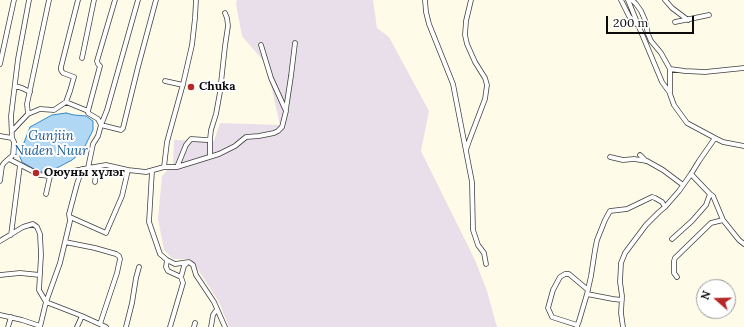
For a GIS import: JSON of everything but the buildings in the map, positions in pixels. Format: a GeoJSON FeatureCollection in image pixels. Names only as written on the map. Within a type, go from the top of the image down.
{"type":"FeatureCollection","features":[{"type":"Feature","properties":{"kind":"street"},"geometry":{"type":"LineString","coordinates":[[0,64],[14,0]]}},
{"type":"Feature","properties":{"kind":"street"},"geometry":{"type":"LineString","coordinates":[[0,181],[2,166],[12,155],[14,142],[12,138],[11,121],[14,86],[28,0]]}},
{"type":"Feature","properties":{"kind":"street"},"geometry":{"type":"LineString","coordinates":[[28,114],[27,104],[49,0]]}},
{"type":"Feature","properties":{"kind":"street"},"geometry":{"type":"LineString","coordinates":[[12,131],[28,114],[40,110],[54,110],[66,102],[74,77],[63,73],[61,67],[78,0]]}},
{"type":"Feature","properties":{"kind":"street"},"geometry":{"type":"LineString","coordinates":[[82,58],[94,0]]}},
{"type":"Feature","properties":{"kind":"street"},"geometry":{"type":"LineString","coordinates":[[88,111],[100,66],[97,61],[115,0]]}},
{"type":"Feature","properties":{"kind":"street"},"geometry":{"type":"LineString","coordinates":[[88,168],[93,144],[98,136],[108,110],[138,0]]}},
{"type":"Feature","properties":{"kind":"street"},"geometry":{"type":"LineString","coordinates":[[101,125],[122,130],[124,128],[138,67],[156,0]]}},
{"type":"Feature","properties":{"kind":"street"},"geometry":{"type":"LineString","coordinates":[[164,167],[167,142],[183,85],[192,45],[196,0]]}},
{"type":"Feature","properties":{"kind":"street"},"geometry":{"type":"LineString","coordinates":[[425,0],[428,24],[453,84],[472,182],[473,230],[478,245],[484,253],[486,264]]}},
{"type":"Feature","properties":{"kind":"street"},"geometry":{"type":"LineString","coordinates":[[466,152],[485,99],[487,85],[485,78],[475,62],[467,44],[465,35],[466,20],[471,0]]}},
{"type":"Feature","properties":{"kind":"street"},"geometry":{"type":"LineString","coordinates":[[621,0],[629,16],[639,27]]}},
{"type":"Feature","properties":{"kind":"street"},"geometry":{"type":"LineString","coordinates":[[628,0],[662,82],[670,94],[674,105],[687,123],[723,142],[744,146]]}},
{"type":"Feature","properties":{"kind":"street"},"geometry":{"type":"LineString","coordinates":[[632,0],[641,11],[645,20],[648,34],[670,69],[670,94]]}},
{"type":"Feature","properties":{"kind":"street"},"geometry":{"type":"LineString","coordinates":[[665,0],[672,8],[688,20]]}},
{"type":"Feature","properties":{"kind":"street"},"geometry":{"type":"LineString","coordinates":[[210,157],[211,130],[220,92],[228,26],[225,13]]}},
{"type":"Feature","properties":{"kind":"street"},"geometry":{"type":"LineString","coordinates":[[676,22],[709,16]]}},
{"type":"Feature","properties":{"kind":"street"},"geometry":{"type":"LineString","coordinates":[[285,121],[295,44]]}},
{"type":"Feature","properties":{"kind":"street"},"geometry":{"type":"LineString","coordinates":[[9,159],[40,174],[50,176],[106,165],[146,172],[164,167],[177,167],[210,157],[235,146],[246,137],[269,134],[278,131],[282,127],[286,111],[271,78],[261,45]]}},
{"type":"Feature","properties":{"kind":"street"},"geometry":{"type":"LineString","coordinates":[[670,69],[705,72],[744,68]]}},
{"type":"Feature","properties":{"kind":"street"},"geometry":{"type":"LineString","coordinates":[[165,81],[183,85]]}},
{"type":"Feature","properties":{"kind":"street"},"geometry":{"type":"LineString","coordinates":[[14,86],[30,92]]}},
{"type":"Feature","properties":{"kind":"street"},"geometry":{"type":"LineString","coordinates":[[66,102],[88,111],[88,113],[98,119],[101,125]]}},
{"type":"Feature","properties":{"kind":"street"},"geometry":{"type":"LineString","coordinates":[[11,121],[21,122]]}},
{"type":"Feature","properties":{"kind":"street"},"geometry":{"type":"LineString","coordinates":[[0,136],[12,138]]}},
{"type":"Feature","properties":{"kind":"street"},"geometry":{"type":"LineString","coordinates":[[623,327],[620,313],[622,300],[620,282],[621,263],[625,253],[646,225],[665,207],[683,185],[715,138]]}},
{"type":"Feature","properties":{"kind":"street"},"geometry":{"type":"LineString","coordinates":[[177,167],[186,145],[191,139],[210,139]]}},
{"type":"Feature","properties":{"kind":"street"},"geometry":{"type":"LineString","coordinates":[[640,155],[683,185]]}},
{"type":"Feature","properties":{"kind":"street"},"geometry":{"type":"LineString","coordinates":[[610,157],[623,160],[634,159],[647,161]]}},
{"type":"Feature","properties":{"kind":"street"},"geometry":{"type":"LineString","coordinates":[[11,235],[20,165]]}},
{"type":"Feature","properties":{"kind":"street"},"geometry":{"type":"LineString","coordinates":[[94,167],[96,173],[95,182]]}},
{"type":"Feature","properties":{"kind":"street"},"geometry":{"type":"LineString","coordinates":[[0,315],[40,326],[46,302],[60,263],[70,221],[69,214],[82,169]]}},
{"type":"Feature","properties":{"kind":"street"},"geometry":{"type":"LineString","coordinates":[[70,217],[106,233],[122,196],[128,170]]}},
{"type":"Feature","properties":{"kind":"street"},"geometry":{"type":"LineString","coordinates":[[152,171],[149,222],[160,254],[175,264],[189,262]]}},
{"type":"Feature","properties":{"kind":"street"},"geometry":{"type":"LineString","coordinates":[[691,174],[713,196],[723,220],[744,245]]}},
{"type":"Feature","properties":{"kind":"street"},"geometry":{"type":"LineString","coordinates":[[46,194],[50,176]]}},
{"type":"Feature","properties":{"kind":"street"},"geometry":{"type":"LineString","coordinates":[[672,239],[692,222],[706,205],[710,194]]}},
{"type":"Feature","properties":{"kind":"street"},"geometry":{"type":"LineString","coordinates":[[622,300],[588,292],[569,274],[565,274],[560,277],[553,290],[548,308],[552,317],[577,326],[588,292],[597,240],[610,211],[627,209],[652,198],[662,202],[665,207]]}},
{"type":"Feature","properties":{"kind":"street"},"geometry":{"type":"LineString","coordinates":[[677,277],[674,273],[675,258],[711,222],[723,220]]}},
{"type":"Feature","properties":{"kind":"street"},"geometry":{"type":"LineString","coordinates":[[0,241],[23,227],[33,224],[38,227],[40,234],[41,255],[39,290],[46,302],[106,327]]}},
{"type":"Feature","properties":{"kind":"street"},"geometry":{"type":"LineString","coordinates":[[65,242],[95,248],[119,256],[120,259],[117,273],[100,324]]}},
{"type":"Feature","properties":{"kind":"street"},"geometry":{"type":"LineString","coordinates":[[167,260],[166,267],[168,270],[181,277]]}},
{"type":"Feature","properties":{"kind":"street"},"geometry":{"type":"LineString","coordinates":[[170,327],[183,283],[181,277],[184,266],[189,262]]}},
{"type":"Feature","properties":{"kind":"street"},"geometry":{"type":"LineString","coordinates":[[189,262],[193,265],[196,275],[214,302],[225,327]]}},
{"type":"Feature","properties":{"kind":"street"},"geometry":{"type":"LineString","coordinates":[[126,327],[139,267]]}},
{"type":"Feature","properties":{"kind":"street"},"geometry":{"type":"LineString","coordinates":[[0,275],[20,273],[40,275]]}},
{"type":"Feature","properties":{"kind":"street"},"geometry":{"type":"LineString","coordinates":[[211,327],[213,316],[217,310]]}},
{"type":"Feature","properties":{"kind":"street"},"geometry":{"type":"LineString","coordinates":[[77,327],[82,316]]}},
{"type":"Feature","properties":{"kind":"street"},"geometry":{"type":"LineString","coordinates":[[8,327],[11,317]]}},
{"type":"Feature","properties":{"kind":"shaded area"},"geometry":{"type":"Polygon","coordinates":[[[237,0],[373,0],[377,28],[389,37],[429,111],[421,151],[475,260],[487,291],[497,327],[229,327],[219,302],[191,259],[173,259],[164,250],[158,219],[162,176],[173,164],[174,140],[214,141],[220,123],[280,125],[266,64],[242,36],[236,4],[237,0]]]}},
{"type":"Feature","properties":{"kind":"water","name":"Gunjiin Nuden Nuur"},"geometry":{"type":"Polygon","coordinates":[[[66,113],[86,116],[93,121],[93,130],[82,152],[72,160],[55,169],[42,172],[22,162],[20,153],[30,127],[52,115],[66,113]]]}},
{"type":"Feature","properties":{"kind":"place","name":"Chuka"},"geometry":{"type":"Point","coordinates":[191,87]}},
{"type":"Feature","properties":{"kind":"place","name":"Оюуны хүлэг"},"geometry":{"type":"Point","coordinates":[36,173]}}]}
